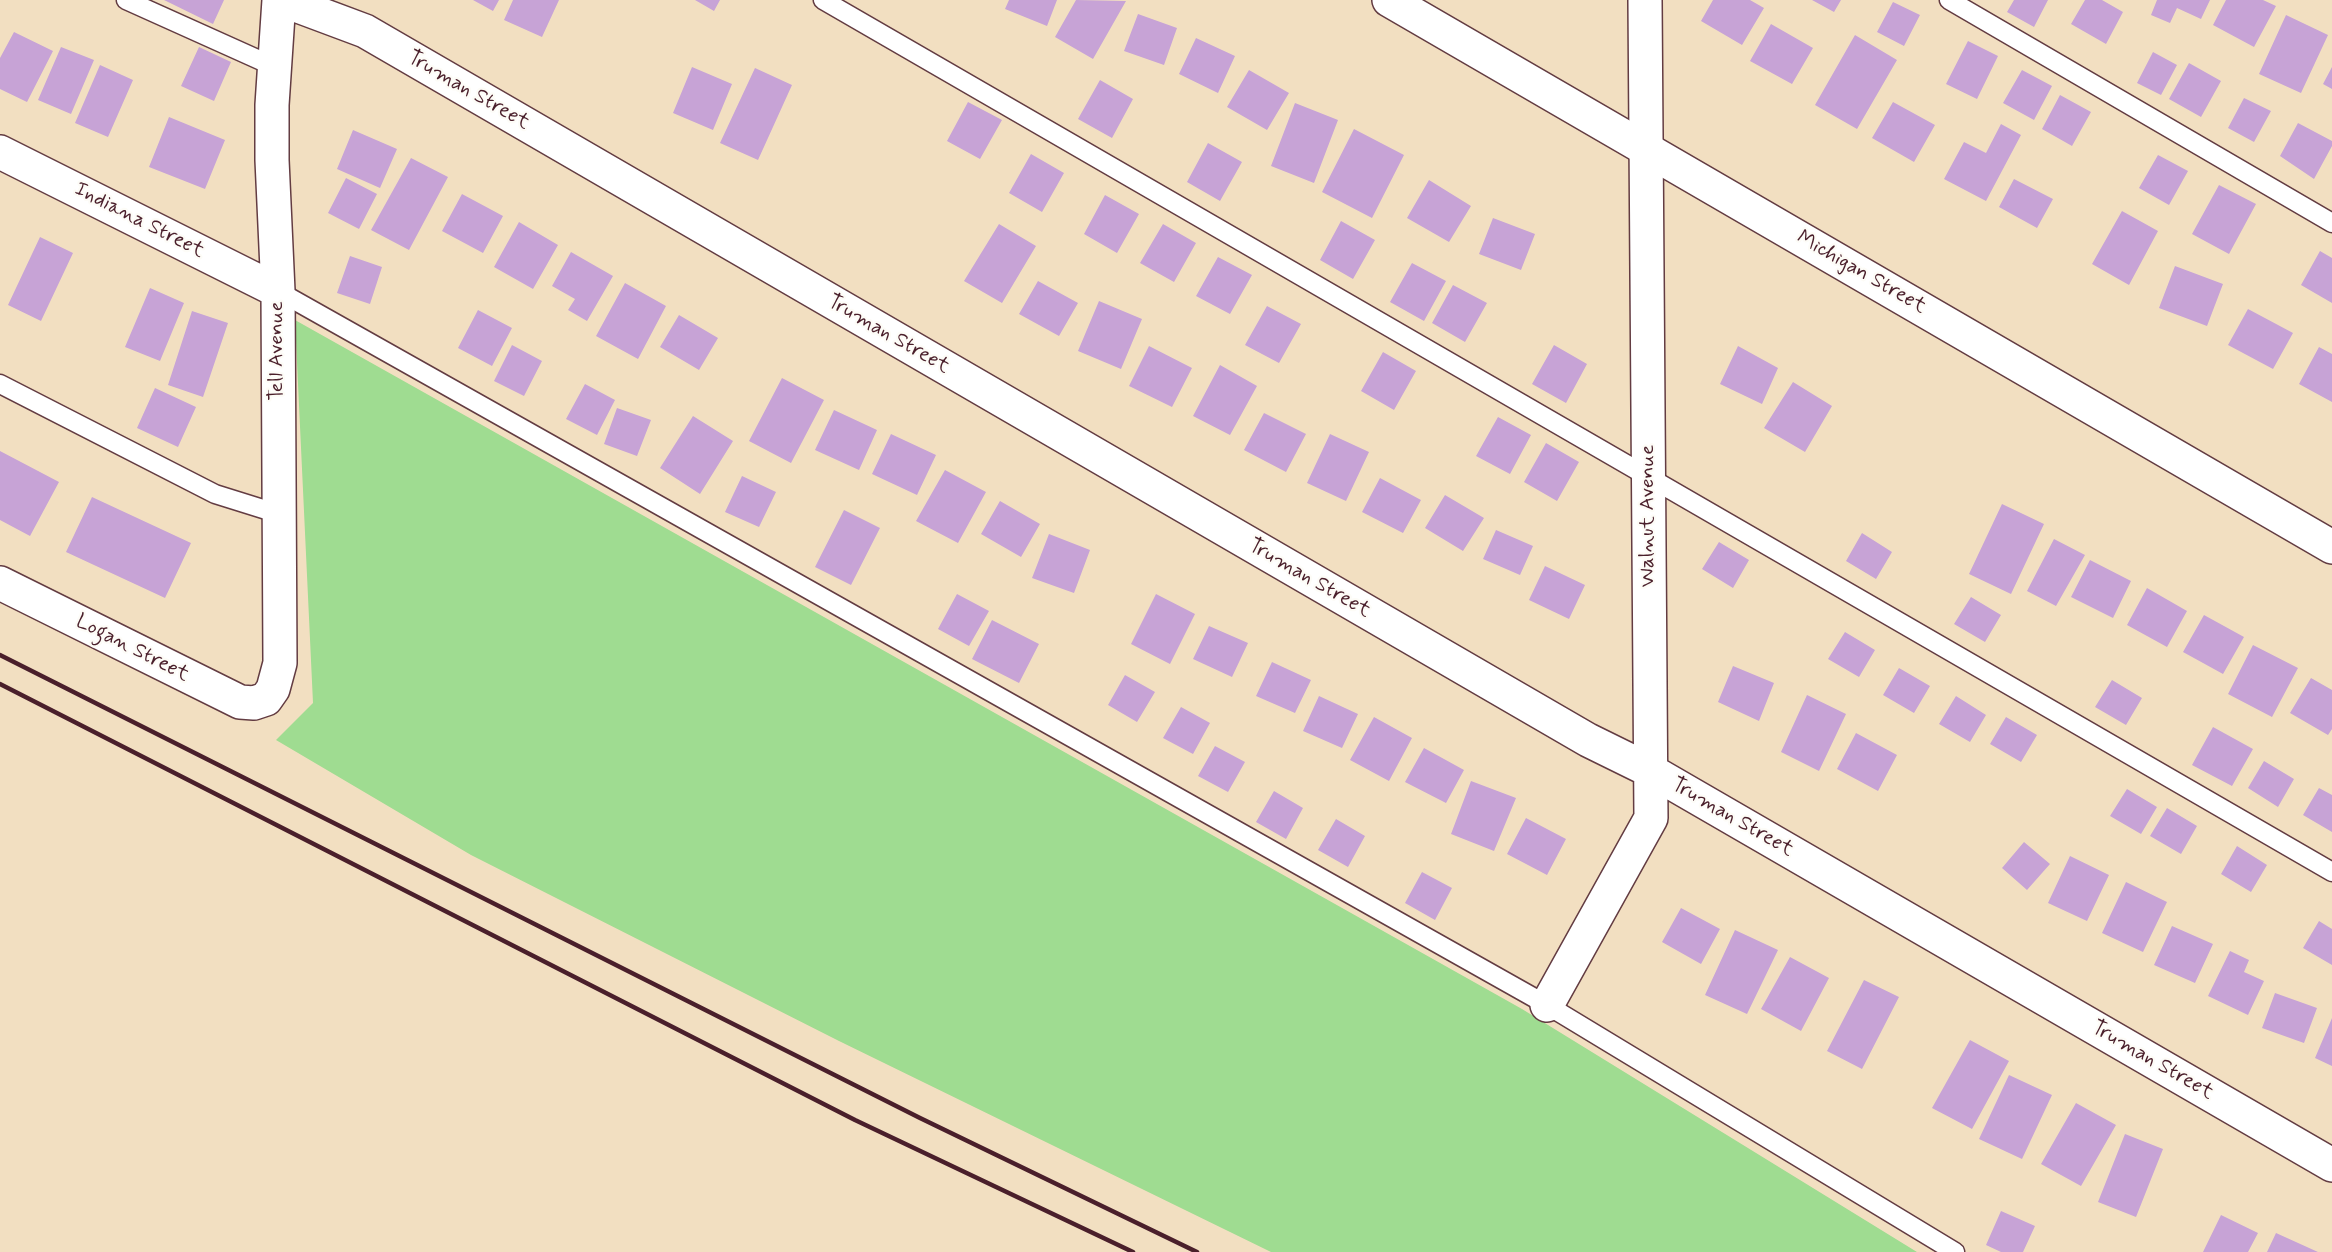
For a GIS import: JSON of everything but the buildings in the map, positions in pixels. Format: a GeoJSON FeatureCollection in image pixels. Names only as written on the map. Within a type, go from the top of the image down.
{"type":"FeatureCollection","features":[{"type":"Feature","properties":{"kind":"street","name":"Tell Avenue"},"geometry":{"type":"LineString","coordinates":[[266,699],[273,689],[280,663],[278,291],[272,160],[280,0]]}},
{"type":"Feature","properties":{"kind":"street","name":"Truman Street"},"geometry":{"type":"LineString","coordinates":[[280,0],[365,31],[1588,740],[1651,771],[2332,1166]]}},
{"type":"Feature","properties":{"kind":"street","name":"Michigan Street"},"geometry":{"type":"LineString","coordinates":[[1389,0],[2332,546]]}},
{"type":"Feature","properties":{"kind":"street","name":"Walnut Avenue"},"geometry":{"type":"LineString","coordinates":[[1547,1005],[1651,818],[1645,0]]}},
{"type":"Feature","properties":{"kind":"street","name":"Indiana Street"},"geometry":{"type":"LineString","coordinates":[[0,152],[278,291]]}},
{"type":"Feature","properties":{"kind":"street","name":"Logan Street"},"geometry":{"type":"LineString","coordinates":[[0,583],[225,696],[240,702],[254,703],[266,699]]}},
{"type":"Feature","properties":{"kind":"lane"},"geometry":{"type":"LineString","coordinates":[[126,0],[275,67]]}},
{"type":"Feature","properties":{"kind":"lane"},"geometry":{"type":"LineString","coordinates":[[823,0],[2332,872]]}},
{"type":"Feature","properties":{"kind":"lane"},"geometry":{"type":"LineString","coordinates":[[1949,0],[2332,223]]}},
{"type":"Feature","properties":{"kind":"lane"},"geometry":{"type":"LineString","coordinates":[[278,291],[1547,1005],[1955,1252]]}},
{"type":"Feature","properties":{"kind":"lane"},"geometry":{"type":"LineString","coordinates":[[0,384],[215,494],[279,514]]}},
{"type":"Feature","properties":{"kind":"green space"},"geometry":{"type":"Polygon","coordinates":[[[295,320],[1522,1009],[1917,1252],[1271,1252],[839,1041],[471,855],[276,740],[313,703],[295,320]]]}},
{"type":"Feature","properties":{"kind":"railway"},"geometry":{"type":"LineString","coordinates":[[0,655],[920,1118],[1197,1252]]}},
{"type":"Feature","properties":{"kind":"railway"},"geometry":{"type":"LineString","coordinates":[[0,684],[855,1120],[1133,1252]]}}]}
